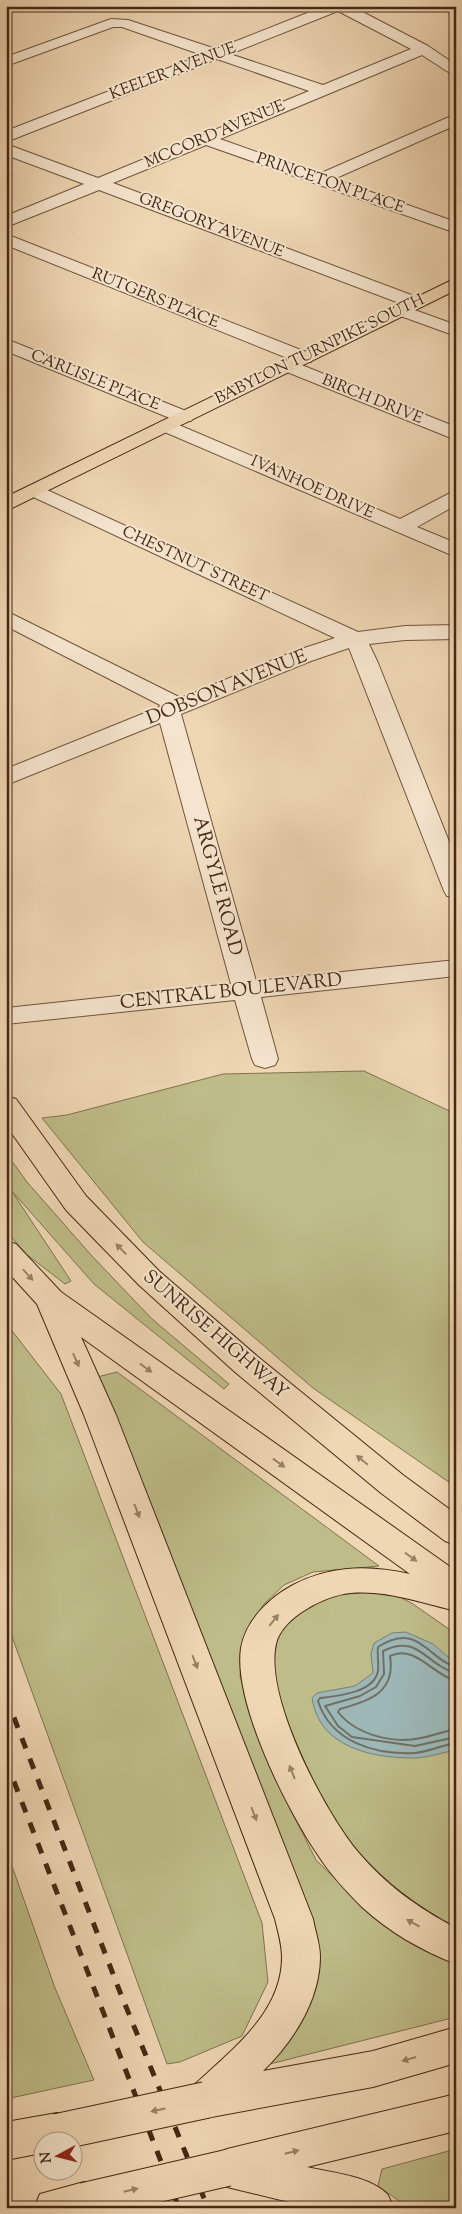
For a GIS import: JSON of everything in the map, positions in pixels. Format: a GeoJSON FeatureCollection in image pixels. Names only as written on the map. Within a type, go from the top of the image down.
{"type":"FeatureCollection","features":[{"type":"Feature","properties":{"kind":"main road","name":"BABYLON TURNPIKE SOUTH"},"geometry":{"type":"LineString","coordinates":[[6,505],[456,283]]}},
{"type":"Feature","properties":{"kind":"main road","name":"SUNRISE HIGHWAY"},"geometry":{"type":"LineString","coordinates":[[6,1105],[76,1203],[149,1278],[246,1364],[392,1484],[456,1532]]}},
{"type":"Feature","properties":{"kind":"main road"},"geometry":{"type":"LineString","coordinates":[[6,1251],[50,1299],[456,1589]]}},
{"type":"Feature","properties":{"kind":"main road"},"geometry":{"type":"LineString","coordinates":[[50,1299],[104,1424],[294,1918],[302,1958],[298,1989],[287,2015],[268,2040],[206,2100]]}},
{"type":"Feature","properties":{"kind":"main road"},"geometry":{"type":"LineString","coordinates":[[392,1484],[456,1506]]}},
{"type":"Feature","properties":{"kind":"main road"},"geometry":{"type":"LineString","coordinates":[[456,1598],[367,1580],[337,1582],[314,1589],[294,1600],[273,1618],[258,1648],[258,1678],[272,1723],[300,1792],[316,1823],[344,1862],[396,1913],[456,1947]]}},
{"type":"Feature","properties":{"kind":"main road"},"geometry":{"type":"LineString","coordinates":[[6,2141],[206,2100],[373,2069],[456,2045]]}},
{"type":"Feature","properties":{"kind":"main road"},"geometry":{"type":"LineString","coordinates":[[69,2204],[227,2168],[456,2112]]}},
{"type":"Feature","properties":{"kind":"main road"},"geometry":{"type":"LineString","coordinates":[[227,2168],[359,2199],[373,2208]]}},
{"type":"Feature","properties":{"kind":"street"},"geometry":{"type":"LineString","coordinates":[[339,6],[423,49],[456,72]]}},
{"type":"Feature","properties":{"kind":"street","name":"KEELER AVENUE"},"geometry":{"type":"LineString","coordinates":[[6,137],[339,6]]}},
{"type":"Feature","properties":{"kind":"street"},"geometry":{"type":"LineString","coordinates":[[6,62],[111,23],[123,23],[324,90]]}},
{"type":"Feature","properties":{"kind":"street","name":"MCCORD AVENUE"},"geometry":{"type":"LineString","coordinates":[[6,222],[423,49]]}},
{"type":"Feature","properties":{"kind":"street"},"geometry":{"type":"LineString","coordinates":[[318,180],[456,119]]}},
{"type":"Feature","properties":{"kind":"street","name":"PRINCETON PLACE"},"geometry":{"type":"LineString","coordinates":[[205,139],[456,228]]}},
{"type":"Feature","properties":{"kind":"street","name":"GREGORY AVENUE"},"geometry":{"type":"LineString","coordinates":[[6,149],[408,307],[456,330]]}},
{"type":"Feature","properties":{"kind":"street","name":"RUTGERS PLACE"},"geometry":{"type":"LineString","coordinates":[[6,239],[296,362]]}},
{"type":"Feature","properties":{"kind":"street","name":"CARLISLE PLACE"},"geometry":{"type":"LineString","coordinates":[[6,344],[176,422]]}},
{"type":"Feature","properties":{"kind":"street","name":"BIRCH DRIVE"},"geometry":{"type":"LineString","coordinates":[[296,362],[456,434]]}},
{"type":"Feature","properties":{"kind":"street","name":"IVANHOE DRIVE"},"geometry":{"type":"LineString","coordinates":[[176,422],[456,551]]}},
{"type":"Feature","properties":{"kind":"street","name":"CHESTNUT STREET"},"geometry":{"type":"LineString","coordinates":[[36,491],[355,639]]}},
{"type":"Feature","properties":{"kind":"street"},"geometry":{"type":"LineString","coordinates":[[401,527],[456,496]]}},
{"type":"Feature","properties":{"kind":"street"},"geometry":{"type":"LineString","coordinates":[[6,617],[176,709]]}},
{"type":"Feature","properties":{"kind":"street","name":"DOBSON AVENUE"},"geometry":{"type":"LineString","coordinates":[[6,778],[303,656],[355,639],[405,633],[456,632]]}},
{"type":"Feature","properties":{"kind":"street"},"geometry":{"type":"LineString","coordinates":[[355,639],[367,663],[456,891]]}},
{"type":"Feature","properties":{"kind":"street","name":"ARGYLE ROAD"},"geometry":{"type":"LineString","coordinates":[[176,709],[265,1059]]}},
{"type":"Feature","properties":{"kind":"street","name":"CENTRAL BOULEVARD"},"geometry":{"type":"LineString","coordinates":[[6,1016],[456,968]]}},
{"type":"Feature","properties":{"kind":"shaded area"},"geometry":{"type":"Polygon","coordinates":[[[364,1071],[456,1114],[456,1487],[313,1388],[143,1242],[42,1118],[67,1115],[223,1074],[364,1071]]]}},
{"type":"Feature","properties":{"kind":"shaded area"},"geometry":{"type":"Polygon","coordinates":[[[6,1153],[27,1182],[92,1256],[152,1319],[229,1384],[224,1389],[94,1284],[11,1190],[71,1281],[65,1284],[26,1254],[6,1231],[6,1153]]]}},
{"type":"Feature","properties":{"kind":"shaded area"},"geometry":{"type":"Polygon","coordinates":[[[6,1323],[61,1394],[262,1923],[268,1982],[242,2036],[180,2062],[167,2064],[6,1620],[6,1323]]]}},
{"type":"Feature","properties":{"kind":"shaded area"},"geometry":{"type":"Polygon","coordinates":[[[117,1372],[379,1566],[313,1572],[284,1585],[263,1605],[244,1640],[240,1676],[292,1812],[316,1860],[382,1924],[456,1964],[456,2017],[254,2068],[306,2001],[97,1377],[117,1372]]]}},
{"type":"Feature","properties":{"kind":"shaded area"},"geometry":{"type":"Polygon","coordinates":[[[389,1591],[413,1604],[456,1634],[456,1930],[374,1881],[323,1815],[275,1691],[269,1652],[287,1617],[325,1594],[389,1591]]]}},
{"type":"Feature","properties":{"kind":"shaded area"},"geometry":{"type":"Polygon","coordinates":[[[6,1849],[55,1988],[94,2080],[6,2099],[6,1849]]]}},
{"type":"Feature","properties":{"kind":"shaded area"},"geometry":{"type":"Polygon","coordinates":[[[456,2149],[456,2208],[409,2208],[378,2186],[382,2169],[456,2149]]]}},
{"type":"Feature","properties":{"kind":"water"},"geometry":{"type":"Polygon","coordinates":[[[406,1632],[433,1644],[456,1664],[456,1745],[452,1751],[414,1758],[381,1756],[365,1752],[336,1739],[325,1728],[317,1715],[312,1698],[317,1693],[355,1686],[373,1673],[371,1654],[374,1643],[392,1633],[406,1632]]]}},
{"type":"Feature","properties":{"kind":"railway"},"geometry":{"type":"LineString","coordinates":[[6,1697],[120,1992],[208,2208]]}},
{"type":"Feature","properties":{"kind":"railway"},"geometry":{"type":"LineString","coordinates":[[6,1761],[179,2208]]}}]}
